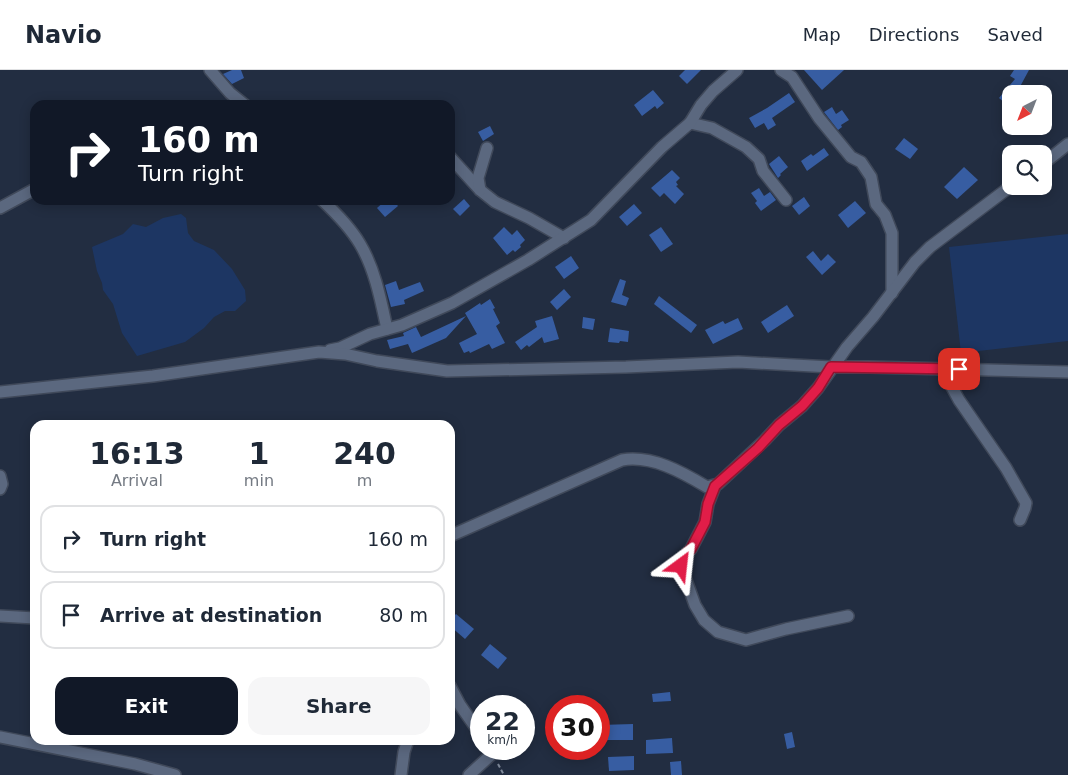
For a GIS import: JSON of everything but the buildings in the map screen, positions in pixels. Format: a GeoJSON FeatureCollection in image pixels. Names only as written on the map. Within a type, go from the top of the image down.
{"type":"FeatureCollection","features":[{"type":"Feature","properties":{"kind":"street"},"geometry":{"type":"LineString","coordinates":[[210,70],[239,100]]}},
{"type":"Feature","properties":{"kind":"street"},"geometry":{"type":"LineString","coordinates":[[0,392],[153,376],[319,352],[340,348],[370,334],[402,325],[452,303],[493,281],[591,220],[662,147],[690,122],[701,105],[736,70]]}},
{"type":"Feature","properties":{"kind":"street"},"geometry":{"type":"LineString","coordinates":[[781,70],[792,78],[819,118],[851,157],[861,162],[871,177],[876,204],[885,216],[892,233],[892,293]]}},
{"type":"Feature","properties":{"kind":"street"},"geometry":{"type":"LineString","coordinates":[[690,122],[717,130],[746,146],[759,159],[763,171],[786,200]]}},
{"type":"Feature","properties":{"kind":"street"},"geometry":{"type":"LineString","coordinates":[[1052,157],[1068,144]]}},
{"type":"Feature","properties":{"kind":"street"},"geometry":{"type":"LineString","coordinates":[[480,190],[478,178],[487,148]]}},
{"type":"Feature","properties":{"kind":"street"},"geometry":{"type":"LineString","coordinates":[[455,163],[480,190],[495,202],[529,218],[564,238]]}},
{"type":"Feature","properties":{"kind":"street"},"geometry":{"type":"LineString","coordinates":[[0,208],[30,192]]}},
{"type":"Feature","properties":{"kind":"street"},"geometry":{"type":"LineString","coordinates":[[848,616],[779,630],[746,640],[718,632],[704,620],[695,605],[681,566],[683,557],[691,549],[705,522],[708,504],[715,486],[779,425],[802,406],[915,262],[930,247],[1002,193]]}},
{"type":"Feature","properties":{"kind":"street"},"geometry":{"type":"LineString","coordinates":[[327,205],[353,234],[366,256],[382,304],[387,329]]}},
{"type":"Feature","properties":{"kind":"street"},"geometry":{"type":"LineString","coordinates":[[319,352],[345,354],[377,361],[447,371],[626,367],[738,362],[831,367],[1068,372]]}},
{"type":"Feature","properties":{"kind":"street"},"geometry":{"type":"LineString","coordinates":[[942,369],[954,392],[1006,468],[1026,503],[1020,520]]}},
{"type":"Feature","properties":{"kind":"street"},"geometry":{"type":"LineString","coordinates":[[455,534],[622,460],[633,458],[666,466],[707,487],[715,486]]}},
{"type":"Feature","properties":{"kind":"street"},"geometry":{"type":"LineString","coordinates":[[0,476],[2,484],[0,489]]}},
{"type":"Feature","properties":{"kind":"street"},"geometry":{"type":"LineString","coordinates":[[0,616],[30,618]]}},
{"type":"Feature","properties":{"kind":"street"},"geometry":{"type":"LineString","coordinates":[[455,703],[470,721]]}},
{"type":"Feature","properties":{"kind":"street"},"geometry":{"type":"LineString","coordinates":[[0,737],[30,744]]}},
{"type":"Feature","properties":{"kind":"street"},"geometry":{"type":"LineString","coordinates":[[35,745],[135,764],[176,775]]}},
{"type":"Feature","properties":{"kind":"street"},"geometry":{"type":"LineString","coordinates":[[401,775],[406,745]]}},
{"type":"Feature","properties":{"kind":"street"},"geometry":{"type":"LineString","coordinates":[[469,775],[485,760]]}},
{"type":"Feature","properties":{"kind":"shaded area"},"geometry":{"type":"Polygon","coordinates":[[[181,214],[186,218],[188,233],[194,241],[214,250],[232,269],[245,290],[246,301],[235,311],[225,311],[214,317],[204,328],[185,342],[137,356],[122,333],[113,304],[103,290],[92,247],[123,234],[133,224],[146,227],[163,218],[181,214]]]}},
{"type":"Feature","properties":{"kind":"shaded area"},"geometry":{"type":"Polygon","coordinates":[[[1068,234],[1068,341],[961,353],[949,247],[1068,234]]]}},
{"type":"Feature","properties":{"kind":"route"},"geometry":{"type":"LineString","coordinates":[[681,566],[683,557],[691,549],[705,522],[708,504],[715,486],[758,448],[779,425],[802,406],[818,388],[831,367],[959,369]]}}]}
